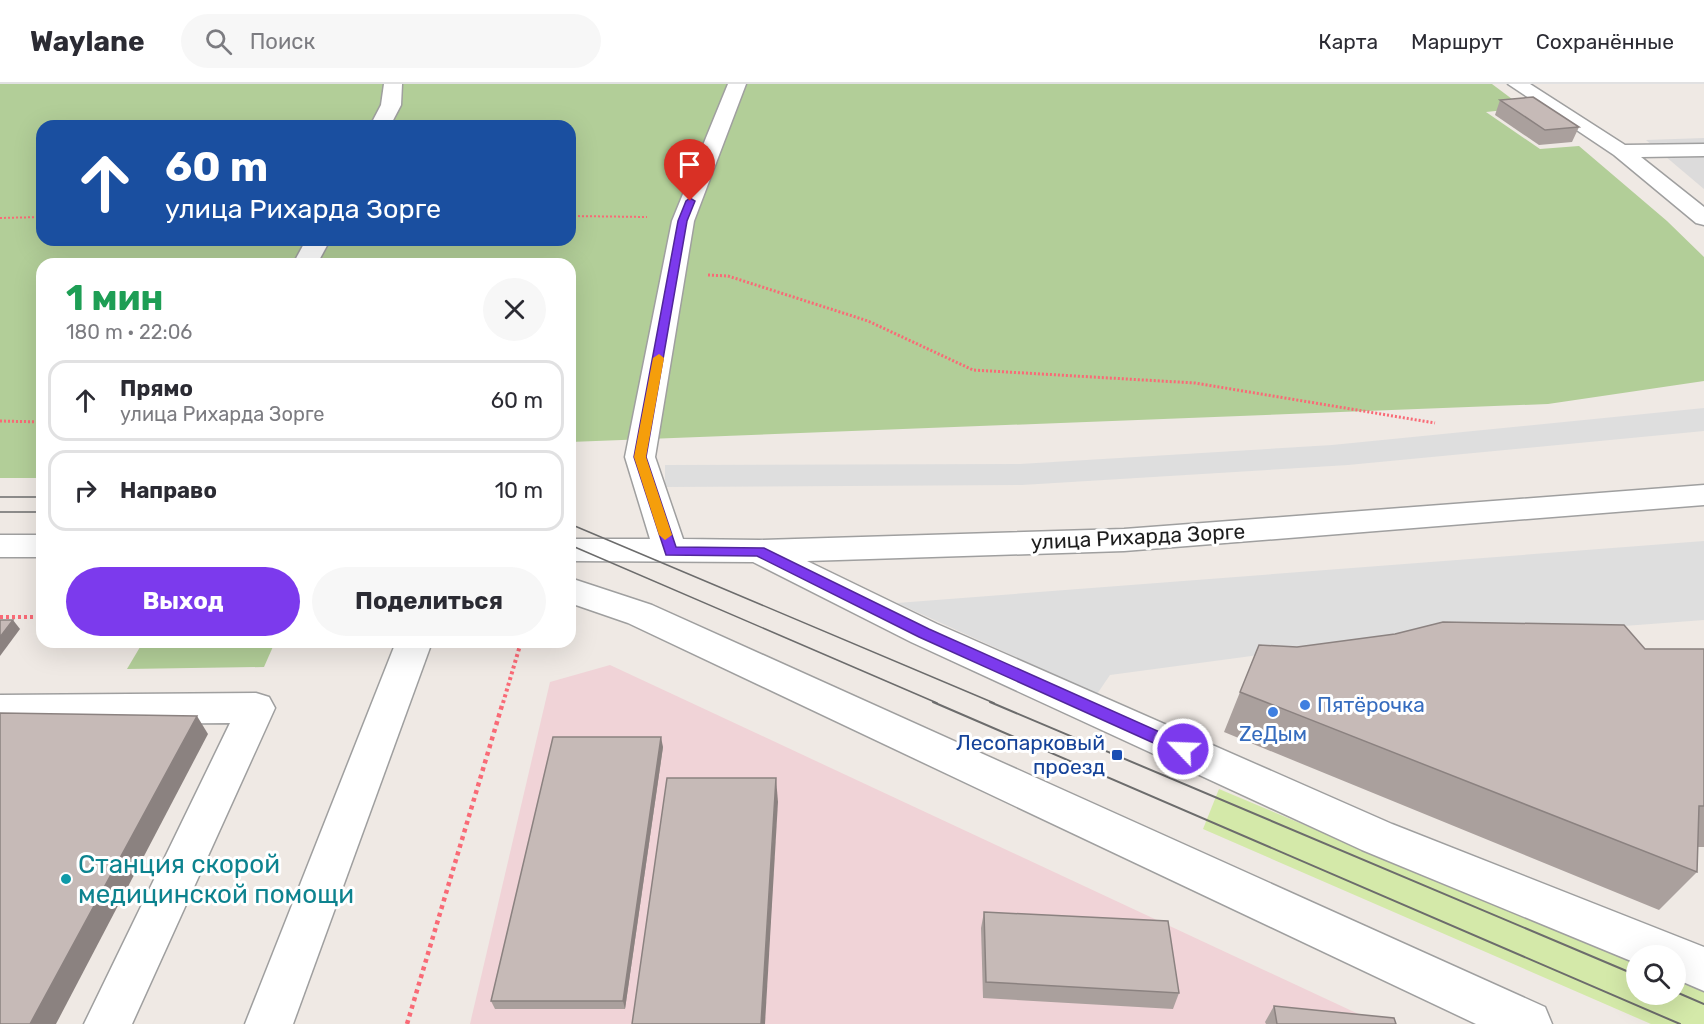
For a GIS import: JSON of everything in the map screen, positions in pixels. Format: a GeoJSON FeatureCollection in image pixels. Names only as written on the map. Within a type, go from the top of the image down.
{"type":"FeatureCollection","features":[{"type":"Feature","properties":{"kind":"street"},"geometry":{"type":"LineString","coordinates":[[383,120],[391,105],[393,84]]}},
{"type":"Feature","properties":{"kind":"street"},"geometry":{"type":"LineString","coordinates":[[671,552],[640,457],[675,273],[682,221],[737,84]]}},
{"type":"Feature","properties":{"kind":"street"},"geometry":{"type":"LineString","coordinates":[[1517,84],[1621,151],[1704,218]]}},
{"type":"Feature","properties":{"kind":"street"},"geometry":{"type":"LineString","coordinates":[[1621,151],[1704,150]]}},
{"type":"Feature","properties":{"kind":"street","name":"улица Рихарда Зорге"},"geometry":{"type":"LineString","coordinates":[[576,550],[759,552],[1124,540],[1704,495]]}},
{"type":"Feature","properties":{"kind":"street"},"geometry":{"type":"LineString","coordinates":[[759,552],[924,633],[1377,837],[1647,945]]}},
{"type":"Feature","properties":{"kind":"street"},"geometry":{"type":"LineString","coordinates":[[576,592],[640,614],[1528,1024]]}},
{"type":"Feature","properties":{"kind":"street"},"geometry":{"type":"LineString","coordinates":[[269,1024],[412,648]]}},
{"type":"Feature","properties":{"kind":"street"},"geometry":{"type":"LineString","coordinates":[[0,710],[256,708],[108,1024]]}},
{"type":"Feature","properties":{"kind":"street"},"geometry":{"type":"LineString","coordinates":[[1686,961],[1704,969]]}},
{"type":"Feature","properties":{"kind":"path"},"geometry":{"type":"LineString","coordinates":[[576,216],[656,217],[682,221]]}},
{"type":"Feature","properties":{"kind":"path"},"geometry":{"type":"LineString","coordinates":[[0,218],[36,217]]}},
{"type":"Feature","properties":{"kind":"path"},"geometry":{"type":"LineString","coordinates":[[675,273],[728,276],[868,321],[973,370],[1195,383],[1435,423]]}},
{"type":"Feature","properties":{"kind":"path"},"geometry":{"type":"LineString","coordinates":[[0,421],[36,422]]}},
{"type":"Feature","properties":{"kind":"path"},"geometry":{"type":"LineString","coordinates":[[0,617],[36,617]]}},
{"type":"Feature","properties":{"kind":"path"},"geometry":{"type":"LineString","coordinates":[[407,1024],[519,648]]}},
{"type":"Feature","properties":{"kind":"shaded area"},"geometry":{"type":"Polygon","coordinates":[[[1704,138],[1704,189],[1646,140],[1704,138]]]}},
{"type":"Feature","properties":{"kind":"shaded area"},"geometry":{"type":"Polygon","coordinates":[[[1704,408],[1704,431],[1348,465],[1022,485],[665,487],[665,465],[1020,464],[1332,445],[1704,408]]]}},
{"type":"Feature","properties":{"kind":"shaded area"},"geometry":{"type":"Polygon","coordinates":[[[1704,541],[1704,620],[1288,651],[1110,675],[1097,694],[897,603],[1704,541]]]}},
{"type":"Feature","properties":{"kind":"shaded area"},"geometry":{"type":"Polygon","coordinates":[[[610,665],[1380,1024],[470,1024],[550,682],[610,665]]]}},
{"type":"Feature","properties":{"kind":"green space"},"geometry":{"type":"Polygon","coordinates":[[[0,84],[1492,84],[1524,108],[1486,112],[1540,149],[1579,146],[1667,221],[1704,257],[1704,381],[1548,404],[576,442],[576,258],[36,258],[36,478],[0,478],[0,84]]]}},
{"type":"Feature","properties":{"kind":"green space"},"geometry":{"type":"Polygon","coordinates":[[[139,648],[272,648],[264,667],[127,669],[139,648]]]}},
{"type":"Feature","properties":{"kind":"green space"},"geometry":{"type":"Polygon","coordinates":[[[1219,789],[1626,960],[1626,1005],[1686,1005],[1686,984],[1704,992],[1704,1024],[1651,1024],[1203,829],[1219,789]]]}},
{"type":"Feature","properties":{"kind":"building"},"geometry":{"type":"Polygon","coordinates":[[[1533,97],[1579,127],[1545,130],[1500,100],[1533,97]]]}},
{"type":"Feature","properties":{"kind":"building"},"geometry":{"type":"Polygon","coordinates":[[[0,620],[13,620],[0,637],[0,620]]]}},
{"type":"Feature","properties":{"kind":"building"},"geometry":{"type":"Polygon","coordinates":[[[1443,622],[1624,625],[1645,649],[1704,649],[1704,806],[1699,806],[1697,872],[1240,692],[1259,645],[1297,647],[1395,634],[1443,622]]]}},
{"type":"Feature","properties":{"kind":"building","name":"Станция скорой медицинской помощи"},"geometry":{"type":"Polygon","coordinates":[[[0,713],[197,716],[30,1024],[0,1024],[0,713]]]}},
{"type":"Feature","properties":{"kind":"building"},"geometry":{"type":"Polygon","coordinates":[[[553,737],[661,737],[623,1001],[491,1001],[553,737]]]}},
{"type":"Feature","properties":{"kind":"building"},"geometry":{"type":"Polygon","coordinates":[[[667,778],[776,778],[761,1024],[632,1024],[667,778]]]}},
{"type":"Feature","properties":{"kind":"building"},"geometry":{"type":"Polygon","coordinates":[[[984,912],[1168,921],[1179,993],[986,982],[984,912]]]}},
{"type":"Feature","properties":{"kind":"building"},"geometry":{"type":"Polygon","coordinates":[[[1274,1006],[1394,1018],[1396,1024],[1277,1024],[1274,1006]]]}},
{"type":"Feature","properties":{"kind":"tram line"},"geometry":{"type":"LineString","coordinates":[[0,497],[36,497]]}},
{"type":"Feature","properties":{"kind":"tram line"},"geometry":{"type":"LineString","coordinates":[[0,512],[36,512]]}},
{"type":"Feature","properties":{"kind":"tram line"},"geometry":{"type":"LineString","coordinates":[[576,527],[994,703]]}},
{"type":"Feature","properties":{"kind":"tram line"},"geometry":{"type":"LineString","coordinates":[[576,548],[937,703]]}},
{"type":"Feature","properties":{"kind":"tram line"},"geometry":{"type":"LineString","coordinates":[[933,702],[1680,1024]]}},
{"type":"Feature","properties":{"kind":"tram line"},"geometry":{"type":"LineString","coordinates":[[990,702],[1626,971]]}},
{"type":"Feature","properties":{"kind":"tram line"},"geometry":{"type":"LineString","coordinates":[[1686,996],[1704,1004]]}},
{"type":"Feature","properties":{"kind":"slow traffic"},"geometry":{"type":"LineString","coordinates":[[659,358],[640,457],[665,535]]}},
{"type":"Feature","properties":{"kind":"place","name":"Пятёрочка"},"geometry":{"type":"Point","coordinates":[1305,705]}},
{"type":"Feature","properties":{"kind":"place","name":"ZeДым"},"geometry":{"type":"Point","coordinates":[1273,712]}},
{"type":"Feature","properties":{"kind":"place","name":"Лесопарковый проезд"},"geometry":{"type":"Point","coordinates":[1117,755]}},
{"type":"Feature","properties":{"kind":"place","name":"Станция скорой медицинской помощи"},"geometry":{"type":"Point","coordinates":[66,879]}},
{"type":"Feature","properties":{"kind":"route"},"geometry":{"type":"LineString","coordinates":[[690,201],[682,221],[675,273],[640,457],[671,552],[759,552],[924,633],[1183,749]]}}]}
